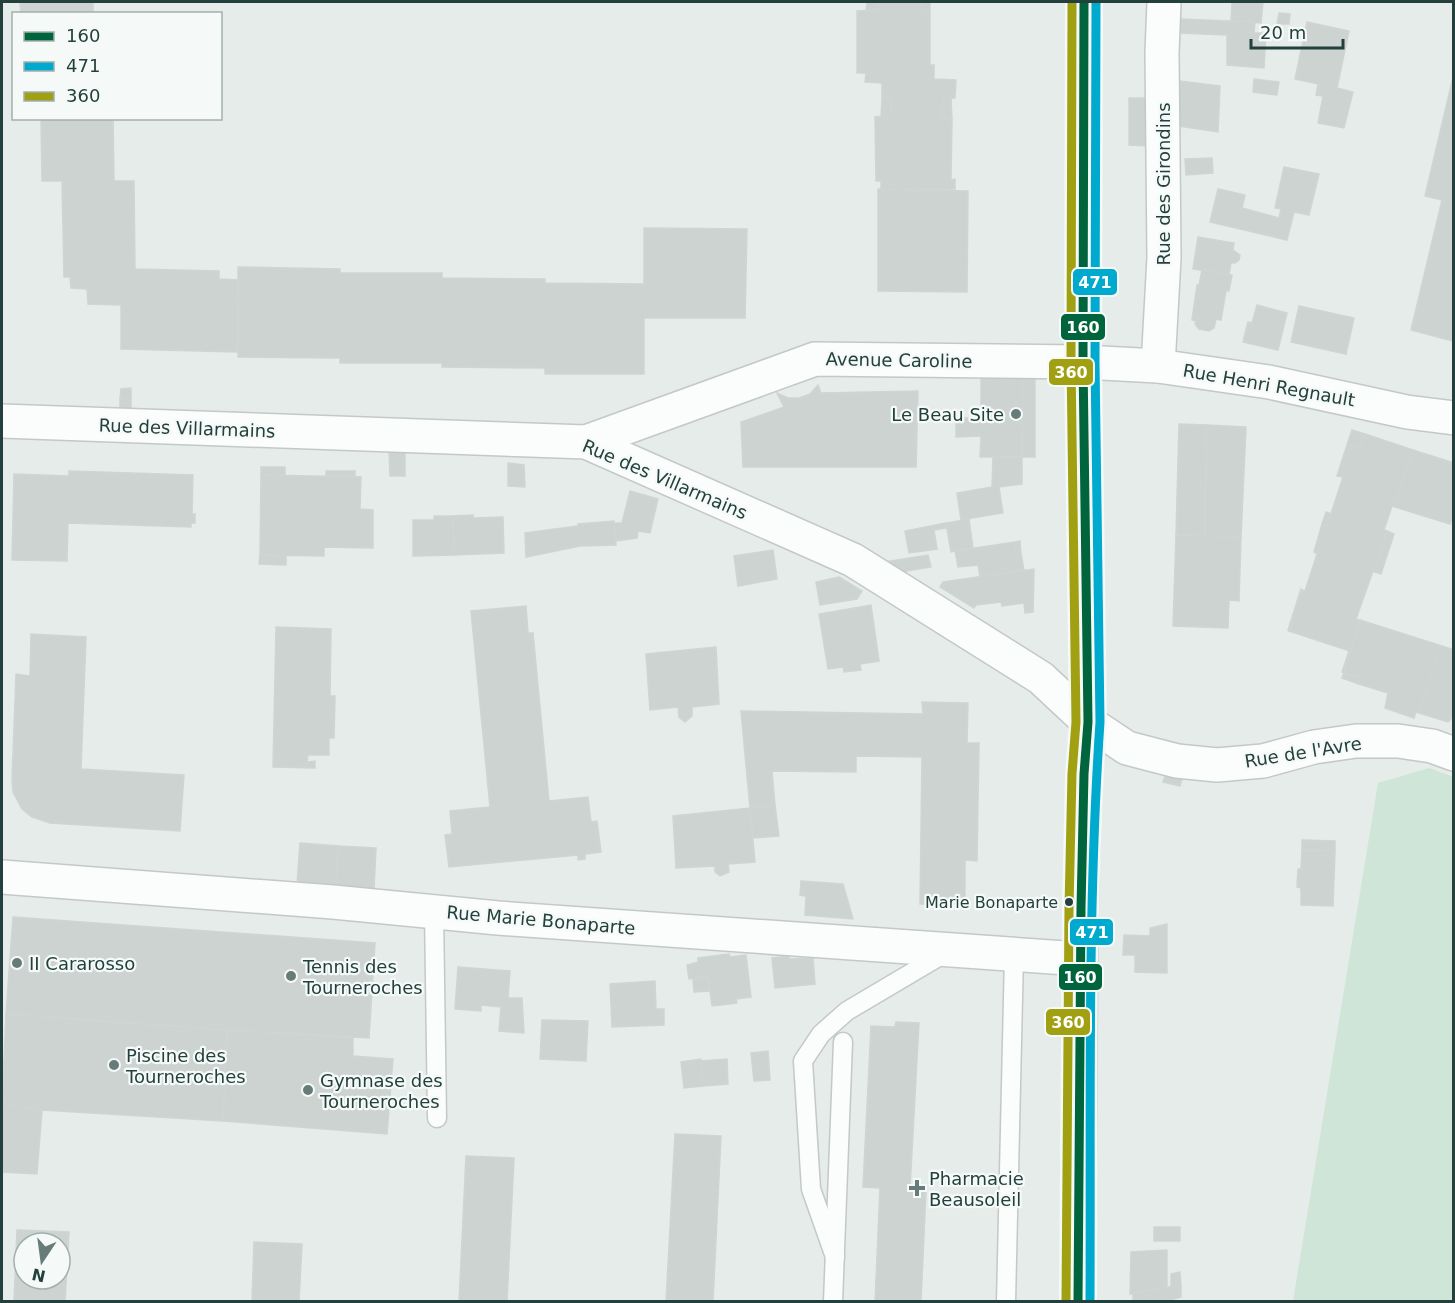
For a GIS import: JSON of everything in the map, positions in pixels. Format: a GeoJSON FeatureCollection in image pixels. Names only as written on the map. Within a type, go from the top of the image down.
{"type":"FeatureCollection","features":[{"type":"Feature","properties":{"kind":"main road"},"geometry":{"type":"LineString","coordinates":[[1077,1302],[1080,959],[1084,774],[1088,722],[1083,362],[1084,2]]}},
{"type":"Feature","properties":{"kind":"street","name":"Rue des Girondins"},"geometry":{"type":"LineString","coordinates":[[1158,366],[1164,258],[1162,53],[1164,2]]}},
{"type":"Feature","properties":{"kind":"street","name":"Avenue Caroline"},"geometry":{"type":"LineString","coordinates":[[586,442],[815,359],[1083,362]]}},
{"type":"Feature","properties":{"kind":"street","name":"Rue Henri Regnault"},"geometry":{"type":"LineString","coordinates":[[1083,362],[1158,366],[1447,411]]}},
{"type":"Feature","properties":{"kind":"street","name":"Rue des Villarmains"},"geometry":{"type":"LineString","coordinates":[[2,422],[586,442],[853,560],[1041,678],[1088,722]]}},
{"type":"Feature","properties":{"kind":"street","name":"Rue de l'Avre"},"geometry":{"type":"LineString","coordinates":[[1088,722],[1127,748],[1177,761],[1217,765],[1263,761],[1314,747],[1356,741],[1398,741],[1432,746],[1454,754]]}},
{"type":"Feature","properties":{"kind":"street","name":"Rue Marie Bonaparte"},"geometry":{"type":"LineString","coordinates":[[2,877],[498,918],[1080,959]]}},
{"type":"Feature","properties":{"kind":"lane"},"geometry":{"type":"LineString","coordinates":[[434,911],[437,1118]]}},
{"type":"Feature","properties":{"kind":"lane"},"geometry":{"type":"LineString","coordinates":[[835,1257],[811,1189],[803,1061],[821,1034],[847,1011],[950,950]]}},
{"type":"Feature","properties":{"kind":"lane"},"geometry":{"type":"LineString","coordinates":[[1006,1302],[1014,955]]}},
{"type":"Feature","properties":{"kind":"lane"},"geometry":{"type":"LineString","coordinates":[[833,1302],[843,1042]]}},
{"type":"Feature","properties":{"kind":"green space"},"geometry":{"type":"Polygon","coordinates":[[[1429,768],[1454,777],[1453,1301],[1293,1301],[1378,783],[1429,768]]]}},
{"type":"Feature","properties":{"kind":"building"},"geometry":{"type":"Polygon","coordinates":[[[20,2],[93,2],[93,12],[21,12],[20,2]]]}},
{"type":"Feature","properties":{"kind":"building"},"geometry":{"type":"Polygon","coordinates":[[[867,2],[879,2],[879,10],[866,11],[867,2]]]}},
{"type":"Feature","properties":{"kind":"building"},"geometry":{"type":"Polygon","coordinates":[[[879,2],[922,2],[922,13],[930,14],[930,65],[934,65],[934,79],[956,80],[955,98],[943,99],[942,119],[952,120],[951,180],[955,179],[955,189],[881,190],[881,181],[876,181],[875,117],[891,116],[891,99],[882,99],[882,83],[865,82],[866,73],[857,73],[857,11],[879,10],[879,2]]]}},
{"type":"Feature","properties":{"kind":"building"},"geometry":{"type":"Polygon","coordinates":[[[922,2],[930,2],[930,14],[922,13],[922,2]]]}},
{"type":"Feature","properties":{"kind":"building"},"geometry":{"type":"Polygon","coordinates":[[[1232,2],[1263,2],[1261,23],[1231,21],[1232,2]]]}},
{"type":"Feature","properties":{"kind":"building"},"geometry":{"type":"Polygon","coordinates":[[[1279,13],[1290,14],[1289,24],[1277,24],[1279,13]]]}},
{"type":"Feature","properties":{"kind":"building"},"geometry":{"type":"Polygon","coordinates":[[[1179,19],[1255,22],[1254,33],[1266,33],[1264,68],[1227,65],[1227,35],[1179,33],[1179,19]]]}},
{"type":"Feature","properties":{"kind":"building"},"geometry":{"type":"Polygon","coordinates":[[[1307,22],[1349,31],[1337,88],[1353,92],[1344,128],[1318,123],[1323,96],[1316,95],[1318,84],[1295,79],[1307,22]]]}},
{"type":"Feature","properties":{"kind":"building"},"geometry":{"type":"Polygon","coordinates":[[[1454,73],[1453,341],[1411,330],[1442,200],[1425,196],[1454,73]]]}},
{"type":"Feature","properties":{"kind":"building"},"geometry":{"type":"Polygon","coordinates":[[[1254,79],[1279,82],[1277,95],[1253,92],[1254,79]]]}},
{"type":"Feature","properties":{"kind":"building"},"geometry":{"type":"Polygon","coordinates":[[[1179,81],[1220,86],[1218,132],[1179,126],[1179,81]]]}},
{"type":"Feature","properties":{"kind":"building"},"geometry":{"type":"Polygon","coordinates":[[[951,98],[952,120],[942,119],[943,99],[951,98]]]}},
{"type":"Feature","properties":{"kind":"building"},"geometry":{"type":"Polygon","coordinates":[[[1129,98],[1151,98],[1151,146],[1129,145],[1129,98]]]}},
{"type":"Feature","properties":{"kind":"building"},"geometry":{"type":"Polygon","coordinates":[[[882,99],[891,99],[891,116],[881,117],[882,99]]]}},
{"type":"Feature","properties":{"kind":"building"},"geometry":{"type":"Polygon","coordinates":[[[41,120],[113,120],[114,181],[134,181],[135,269],[219,271],[219,279],[238,280],[237,352],[121,349],[121,305],[88,304],[87,289],[71,288],[70,277],[64,277],[62,181],[42,181],[41,120]]]}},
{"type":"Feature","properties":{"kind":"building"},"geometry":{"type":"Polygon","coordinates":[[[1212,158],[1213,173],[1186,175],[1185,159],[1212,158]]]}},
{"type":"Feature","properties":{"kind":"building"},"geometry":{"type":"Polygon","coordinates":[[[1284,167],[1319,174],[1309,215],[1294,212],[1287,240],[1210,222],[1218,189],[1245,195],[1242,208],[1279,218],[1281,209],[1275,208],[1284,167]]]}},
{"type":"Feature","properties":{"kind":"building"},"geometry":{"type":"Polygon","coordinates":[[[878,189],[968,191],[967,292],[878,291],[878,189]]]}},
{"type":"Feature","properties":{"kind":"building"},"geometry":{"type":"Polygon","coordinates":[[[644,228],[747,229],[745,318],[644,318],[644,374],[545,374],[545,368],[442,367],[442,363],[340,363],[340,358],[238,357],[238,267],[340,269],[340,273],[442,273],[442,278],[545,279],[545,283],[644,284],[644,228]]]}},
{"type":"Feature","properties":{"kind":"building"},"geometry":{"type":"Polygon","coordinates":[[[1198,237],[1234,243],[1233,250],[1240,255],[1239,260],[1231,263],[1229,275],[1193,269],[1198,237]]]}},
{"type":"Feature","properties":{"kind":"building"},"geometry":{"type":"Polygon","coordinates":[[[1202,270],[1232,275],[1229,291],[1226,291],[1221,320],[1216,319],[1214,328],[1209,331],[1199,329],[1195,324],[1196,321],[1192,320],[1197,285],[1199,285],[1202,270]]]}},
{"type":"Feature","properties":{"kind":"building"},"geometry":{"type":"Polygon","coordinates":[[[1257,305],[1287,313],[1278,350],[1243,342],[1248,322],[1252,323],[1257,305]]]}},
{"type":"Feature","properties":{"kind":"building"},"geometry":{"type":"Polygon","coordinates":[[[1299,306],[1354,318],[1346,354],[1291,342],[1299,306]]]}},
{"type":"Feature","properties":{"kind":"building"},"geometry":{"type":"Polygon","coordinates":[[[981,375],[1023,375],[1022,457],[980,457],[981,436],[956,437],[956,418],[981,418],[981,375]]]}},
{"type":"Feature","properties":{"kind":"building"},"geometry":{"type":"Polygon","coordinates":[[[1022,379],[1035,379],[1035,457],[1022,457],[1022,379]]]}},
{"type":"Feature","properties":{"kind":"building"},"geometry":{"type":"Polygon","coordinates":[[[818,385],[821,393],[918,391],[916,467],[743,467],[741,422],[784,407],[777,393],[788,398],[799,398],[810,394],[818,385]]]}},
{"type":"Feature","properties":{"kind":"building"},"geometry":{"type":"Polygon","coordinates":[[[131,388],[131,399],[120,399],[121,389],[131,388]]]}},
{"type":"Feature","properties":{"kind":"building"},"geometry":{"type":"Polygon","coordinates":[[[120,399],[131,399],[131,409],[120,408],[120,399]]]}},
{"type":"Feature","properties":{"kind":"building"},"geometry":{"type":"Polygon","coordinates":[[[1179,424],[1206,425],[1205,536],[1176,535],[1179,424]]]}},
{"type":"Feature","properties":{"kind":"building"},"geometry":{"type":"Polygon","coordinates":[[[1206,425],[1246,427],[1241,537],[1205,536],[1206,425]]]}},
{"type":"Feature","properties":{"kind":"building"},"geometry":{"type":"Polygon","coordinates":[[[1352,430],[1365,434],[1360,449],[1347,445],[1352,430]]]}},
{"type":"Feature","properties":{"kind":"building"},"geometry":{"type":"Polygon","coordinates":[[[1365,434],[1413,450],[1395,507],[1392,506],[1384,530],[1387,531],[1375,572],[1373,571],[1356,619],[1360,620],[1350,651],[1289,631],[1317,554],[1314,552],[1322,524],[1327,526],[1343,477],[1337,476],[1347,445],[1360,449],[1365,434]]]}},
{"type":"Feature","properties":{"kind":"building"},"geometry":{"type":"Polygon","coordinates":[[[389,450],[405,450],[405,476],[390,476],[389,450]]]}},
{"type":"Feature","properties":{"kind":"building"},"geometry":{"type":"Polygon","coordinates":[[[1413,450],[1454,463],[1454,514],[1450,524],[1395,507],[1413,450]]]}},
{"type":"Feature","properties":{"kind":"building"},"geometry":{"type":"Polygon","coordinates":[[[993,457],[1022,457],[1022,484],[999,487],[1003,513],[961,520],[957,493],[992,487],[993,457]]]}},
{"type":"Feature","properties":{"kind":"building"},"geometry":{"type":"Polygon","coordinates":[[[508,463],[524,465],[525,487],[508,486],[508,463]]]}},
{"type":"Feature","properties":{"kind":"building"},"geometry":{"type":"Polygon","coordinates":[[[261,467],[285,467],[285,476],[261,475],[261,467]]]}},
{"type":"Feature","properties":{"kind":"building"},"geometry":{"type":"Polygon","coordinates":[[[69,471],[193,475],[192,514],[195,514],[195,523],[191,523],[191,527],[68,523],[67,561],[12,560],[14,474],[69,476],[69,471]]]}},
{"type":"Feature","properties":{"kind":"building"},"geometry":{"type":"Polygon","coordinates":[[[326,471],[355,471],[355,477],[326,476],[326,471]]]}},
{"type":"Feature","properties":{"kind":"building"},"geometry":{"type":"Polygon","coordinates":[[[261,475],[361,477],[360,509],[373,510],[373,548],[324,547],[324,556],[260,555],[261,475]]]}},
{"type":"Feature","properties":{"kind":"building"},"geometry":{"type":"Polygon","coordinates":[[[630,491],[658,499],[650,533],[638,531],[637,538],[616,541],[614,523],[622,523],[630,491]]]}},
{"type":"Feature","properties":{"kind":"building"},"geometry":{"type":"Polygon","coordinates":[[[1326,512],[1331,514],[1327,526],[1322,524],[1326,512]]]}},
{"type":"Feature","properties":{"kind":"building"},"geometry":{"type":"Polygon","coordinates":[[[473,515],[473,518],[503,517],[504,553],[454,555],[453,516],[473,515]]]}},
{"type":"Feature","properties":{"kind":"building"},"geometry":{"type":"Polygon","coordinates":[[[434,516],[453,516],[454,555],[413,556],[413,520],[434,520],[434,516]]]}},
{"type":"Feature","properties":{"kind":"building"},"geometry":{"type":"Polygon","coordinates":[[[969,519],[973,548],[951,552],[946,523],[969,519]]]}},
{"type":"Feature","properties":{"kind":"building"},"geometry":{"type":"Polygon","coordinates":[[[614,521],[616,545],[580,546],[526,557],[525,533],[578,526],[578,524],[614,521]]]}},
{"type":"Feature","properties":{"kind":"building"},"geometry":{"type":"Polygon","coordinates":[[[946,523],[947,528],[934,530],[937,549],[909,553],[905,531],[946,523]]]}},
{"type":"Feature","properties":{"kind":"building"},"geometry":{"type":"Polygon","coordinates":[[[1387,531],[1394,534],[1381,574],[1375,572],[1387,531]]]}},
{"type":"Feature","properties":{"kind":"building"},"geometry":{"type":"Polygon","coordinates":[[[1176,535],[1241,537],[1239,601],[1229,600],[1228,628],[1173,626],[1176,535]]]}},
{"type":"Feature","properties":{"kind":"building"},"geometry":{"type":"Polygon","coordinates":[[[1020,541],[1021,554],[1016,555],[1015,542],[1020,541]]]}},
{"type":"Feature","properties":{"kind":"building"},"geometry":{"type":"Polygon","coordinates":[[[1015,542],[1016,555],[1021,554],[1024,570],[980,577],[978,565],[958,567],[955,551],[1015,542]]]}},
{"type":"Feature","properties":{"kind":"building"},"geometry":{"type":"Polygon","coordinates":[[[773,550],[777,579],[738,586],[734,556],[773,550]]]}},
{"type":"Feature","properties":{"kind":"building"},"geometry":{"type":"Polygon","coordinates":[[[260,555],[286,556],[286,565],[259,564],[260,555]]]}},
{"type":"Feature","properties":{"kind":"building"},"geometry":{"type":"Polygon","coordinates":[[[928,555],[931,567],[901,572],[885,562],[928,555]]]}},
{"type":"Feature","properties":{"kind":"building"},"geometry":{"type":"Polygon","coordinates":[[[1034,569],[1033,612],[1025,613],[1024,603],[1002,606],[1001,602],[976,605],[974,608],[940,587],[943,582],[1034,569]]]}},
{"type":"Feature","properties":{"kind":"building"},"geometry":{"type":"Polygon","coordinates":[[[839,577],[862,591],[857,599],[820,605],[816,582],[839,577]]]}},
{"type":"Feature","properties":{"kind":"building"},"geometry":{"type":"Polygon","coordinates":[[[1302,590],[1289,631],[1288,630],[1302,590]]]}},
{"type":"Feature","properties":{"kind":"building"},"geometry":{"type":"Polygon","coordinates":[[[871,605],[879,661],[860,664],[861,670],[844,672],[843,667],[828,669],[819,614],[871,605]]]}},
{"type":"Feature","properties":{"kind":"building"},"geometry":{"type":"Polygon","coordinates":[[[526,606],[528,633],[533,633],[549,801],[588,797],[591,822],[597,821],[601,852],[585,854],[585,859],[578,860],[578,855],[449,867],[445,835],[452,834],[450,811],[490,807],[471,611],[526,606]]]}},
{"type":"Feature","properties":{"kind":"building"},"geometry":{"type":"Polygon","coordinates":[[[1360,620],[1442,646],[1419,713],[1416,712],[1414,718],[1385,708],[1388,693],[1359,684],[1361,678],[1344,673],[1360,620]]]}},
{"type":"Feature","properties":{"kind":"building"},"geometry":{"type":"Polygon","coordinates":[[[276,627],[331,629],[330,696],[335,696],[334,738],[329,738],[329,755],[308,755],[307,762],[315,761],[315,768],[273,767],[276,627]]]}},
{"type":"Feature","properties":{"kind":"building"},"geometry":{"type":"Polygon","coordinates":[[[31,634],[86,637],[81,769],[184,775],[180,831],[50,823],[32,817],[22,809],[13,792],[12,780],[16,674],[30,676],[31,634]]]}},
{"type":"Feature","properties":{"kind":"building"},"geometry":{"type":"Polygon","coordinates":[[[1442,646],[1454,650],[1454,716],[1448,722],[1419,713],[1442,646]]]}},
{"type":"Feature","properties":{"kind":"building"},"geometry":{"type":"Polygon","coordinates":[[[716,647],[719,704],[692,707],[692,716],[685,722],[679,717],[678,707],[650,710],[646,654],[716,647]]]}},
{"type":"Feature","properties":{"kind":"building"},"geometry":{"type":"Polygon","coordinates":[[[1350,651],[1344,673],[1342,672],[1350,651]]]}},
{"type":"Feature","properties":{"kind":"building"},"geometry":{"type":"Polygon","coordinates":[[[1344,673],[1361,678],[1359,684],[1342,678],[1344,673]]]}},
{"type":"Feature","properties":{"kind":"building"},"geometry":{"type":"Polygon","coordinates":[[[922,702],[968,703],[967,743],[979,743],[977,861],[965,860],[965,904],[920,904],[922,757],[856,756],[856,772],[772,771],[775,805],[750,808],[741,711],[923,714],[922,702]]]}},
{"type":"Feature","properties":{"kind":"building"},"geometry":{"type":"Polygon","coordinates":[[[1165,776],[1182,779],[1180,786],[1163,782],[1165,776]]]}},
{"type":"Feature","properties":{"kind":"building"},"geometry":{"type":"Polygon","coordinates":[[[775,805],[779,836],[753,838],[750,808],[775,805]]]}},
{"type":"Feature","properties":{"kind":"building"},"geometry":{"type":"Polygon","coordinates":[[[750,808],[755,862],[728,864],[729,872],[720,876],[715,872],[715,866],[676,868],[673,816],[750,808]]]}},
{"type":"Feature","properties":{"kind":"building"},"geometry":{"type":"Polygon","coordinates":[[[1302,840],[1335,841],[1335,851],[1302,850],[1302,840]]]}},
{"type":"Feature","properties":{"kind":"building"},"geometry":{"type":"Polygon","coordinates":[[[300,843],[338,846],[336,886],[297,884],[300,843]]]}},
{"type":"Feature","properties":{"kind":"building"},"geometry":{"type":"Polygon","coordinates":[[[338,846],[376,848],[374,889],[336,886],[338,846]]]}},
{"type":"Feature","properties":{"kind":"building"},"geometry":{"type":"Polygon","coordinates":[[[1302,850],[1335,851],[1333,906],[1301,905],[1301,888],[1297,887],[1302,850]]]}},
{"type":"Feature","properties":{"kind":"building"},"geometry":{"type":"Polygon","coordinates":[[[801,881],[843,884],[853,919],[805,915],[806,896],[800,895],[801,881]]]}},
{"type":"Feature","properties":{"kind":"building"},"geometry":{"type":"Polygon","coordinates":[[[13,917],[375,943],[369,1038],[6,1014],[13,917]]]}},
{"type":"Feature","properties":{"kind":"building"},"geometry":{"type":"Polygon","coordinates":[[[1167,924],[1167,973],[1135,972],[1135,955],[1123,955],[1124,935],[1150,936],[1150,928],[1167,924]]]}},
{"type":"Feature","properties":{"kind":"building"},"geometry":{"type":"Polygon","coordinates":[[[729,954],[730,957],[746,955],[751,997],[736,999],[737,1003],[712,1006],[708,977],[689,979],[687,965],[698,962],[698,958],[729,954]]]}},
{"type":"Feature","properties":{"kind":"building"},"geometry":{"type":"Polygon","coordinates":[[[789,956],[789,959],[813,958],[815,984],[775,988],[772,958],[789,956]]]}},
{"type":"Feature","properties":{"kind":"building"},"geometry":{"type":"Polygon","coordinates":[[[458,967],[510,971],[508,998],[522,998],[524,1033],[499,1031],[501,1007],[481,1005],[481,1011],[455,1009],[458,967]]]}},
{"type":"Feature","properties":{"kind":"building"},"geometry":{"type":"Polygon","coordinates":[[[708,977],[710,991],[694,992],[693,979],[708,977]]]}},
{"type":"Feature","properties":{"kind":"building"},"geometry":{"type":"Polygon","coordinates":[[[655,981],[656,1009],[664,1009],[664,1025],[612,1027],[610,984],[655,981]]]}},
{"type":"Feature","properties":{"kind":"building","name":"Piscine des Tourneroches"},"geometry":{"type":"Polygon","coordinates":[[[6,1014],[227,1030],[223,1121],[42,1110],[2,1103],[6,1014]]]}},
{"type":"Feature","properties":{"kind":"building"},"geometry":{"type":"Polygon","coordinates":[[[542,1020],[588,1021],[586,1061],[540,1059],[542,1020]]]}},
{"type":"Feature","properties":{"kind":"building"},"geometry":{"type":"Polygon","coordinates":[[[896,1022],[919,1023],[910,1188],[926,1190],[921,1302],[875,1302],[880,1188],[863,1187],[871,1026],[895,1027],[896,1022]]]}},
{"type":"Feature","properties":{"kind":"building","name":"Gymnase des Tourneroches"},"geometry":{"type":"Polygon","coordinates":[[[227,1030],[353,1038],[353,1056],[393,1059],[387,1134],[223,1121],[227,1030]]]}},
{"type":"Feature","properties":{"kind":"building"},"geometry":{"type":"Polygon","coordinates":[[[768,1051],[770,1080],[754,1081],[751,1053],[768,1051]]]}},
{"type":"Feature","properties":{"kind":"building"},"geometry":{"type":"Polygon","coordinates":[[[701,1059],[703,1086],[684,1088],[681,1062],[701,1059]]]}},
{"type":"Feature","properties":{"kind":"building"},"geometry":{"type":"Polygon","coordinates":[[[727,1059],[728,1084],[703,1086],[701,1061],[727,1059]]]}},
{"type":"Feature","properties":{"kind":"building"},"geometry":{"type":"Polygon","coordinates":[[[2,1103],[42,1110],[37,1174],[2,1172],[2,1103]]]}},
{"type":"Feature","properties":{"kind":"building"},"geometry":{"type":"Polygon","coordinates":[[[675,1134],[721,1136],[713,1302],[666,1302],[675,1134]]]}},
{"type":"Feature","properties":{"kind":"building"},"geometry":{"type":"Polygon","coordinates":[[[466,1156],[514,1158],[507,1302],[459,1302],[466,1156]]]}},
{"type":"Feature","properties":{"kind":"building"},"geometry":{"type":"Polygon","coordinates":[[[1154,1227],[1180,1227],[1180,1241],[1154,1241],[1154,1227]]]}},
{"type":"Feature","properties":{"kind":"building"},"geometry":{"type":"Polygon","coordinates":[[[254,1242],[302,1244],[299,1302],[252,1302],[254,1242]]]}},
{"type":"Feature","properties":{"kind":"building"},"geometry":{"type":"Polygon","coordinates":[[[1167,1250],[1167,1288],[1130,1294],[1131,1252],[1167,1250]]]}},
{"type":"Feature","properties":{"kind":"building"},"geometry":{"type":"Polygon","coordinates":[[[1180,1272],[1181,1285],[1171,1287],[1171,1274],[1180,1272]]]}},
{"type":"Feature","properties":{"kind":"building"},"geometry":{"type":"Polygon","coordinates":[[[1181,1285],[1181,1297],[1163,1302],[1133,1302],[1133,1293],[1181,1285]]]}},
{"type":"Feature","properties":{"kind":"building"},"geometry":{"type":"Polygon","coordinates":[[[14,1291],[66,1291],[65,1302],[14,1302],[14,1291]]]}},
{"type":"Feature","properties":{"kind":"transit line","name":"360"},"geometry":{"type":"LineString","coordinates":[[1066,1302],[1069,908],[1072,774],[1076,722],[1071,362],[1072,2]]}},
{"type":"Feature","properties":{"kind":"transit line","name":"160"},"geometry":{"type":"LineString","coordinates":[[1078,1302],[1081,908],[1084,774],[1088,722],[1083,362],[1084,2]]}},
{"type":"Feature","properties":{"kind":"transit line","name":"471"},"geometry":{"type":"LineString","coordinates":[[1090,1302],[1091,939],[1100,722],[1095,362],[1096,2]]}},
{"type":"Feature","properties":{"kind":"place","name":"Le Beau Site"},"geometry":{"type":"Point","coordinates":[1016,414]}},
{"type":"Feature","properties":{"kind":"place","name":"Marie Bonaparte"},"geometry":{"type":"Point","coordinates":[1069,902]}},
{"type":"Feature","properties":{"kind":"place","name":"II Cararosso"},"geometry":{"type":"Point","coordinates":[17,963]}},
{"type":"Feature","properties":{"kind":"place","name":"Tennis des Tourneroches"},"geometry":{"type":"Point","coordinates":[291,976]}},
{"type":"Feature","properties":{"kind":"place","name":"Piscine des Tourneroches"},"geometry":{"type":"Point","coordinates":[114,1065]}},
{"type":"Feature","properties":{"kind":"place","name":"Gymnase des Tourneroches"},"geometry":{"type":"Point","coordinates":[308,1090]}},
{"type":"Feature","properties":{"kind":"place","name":"Pharmacie Beausoleil"},"geometry":{"type":"Point","coordinates":[917,1188]}}]}
